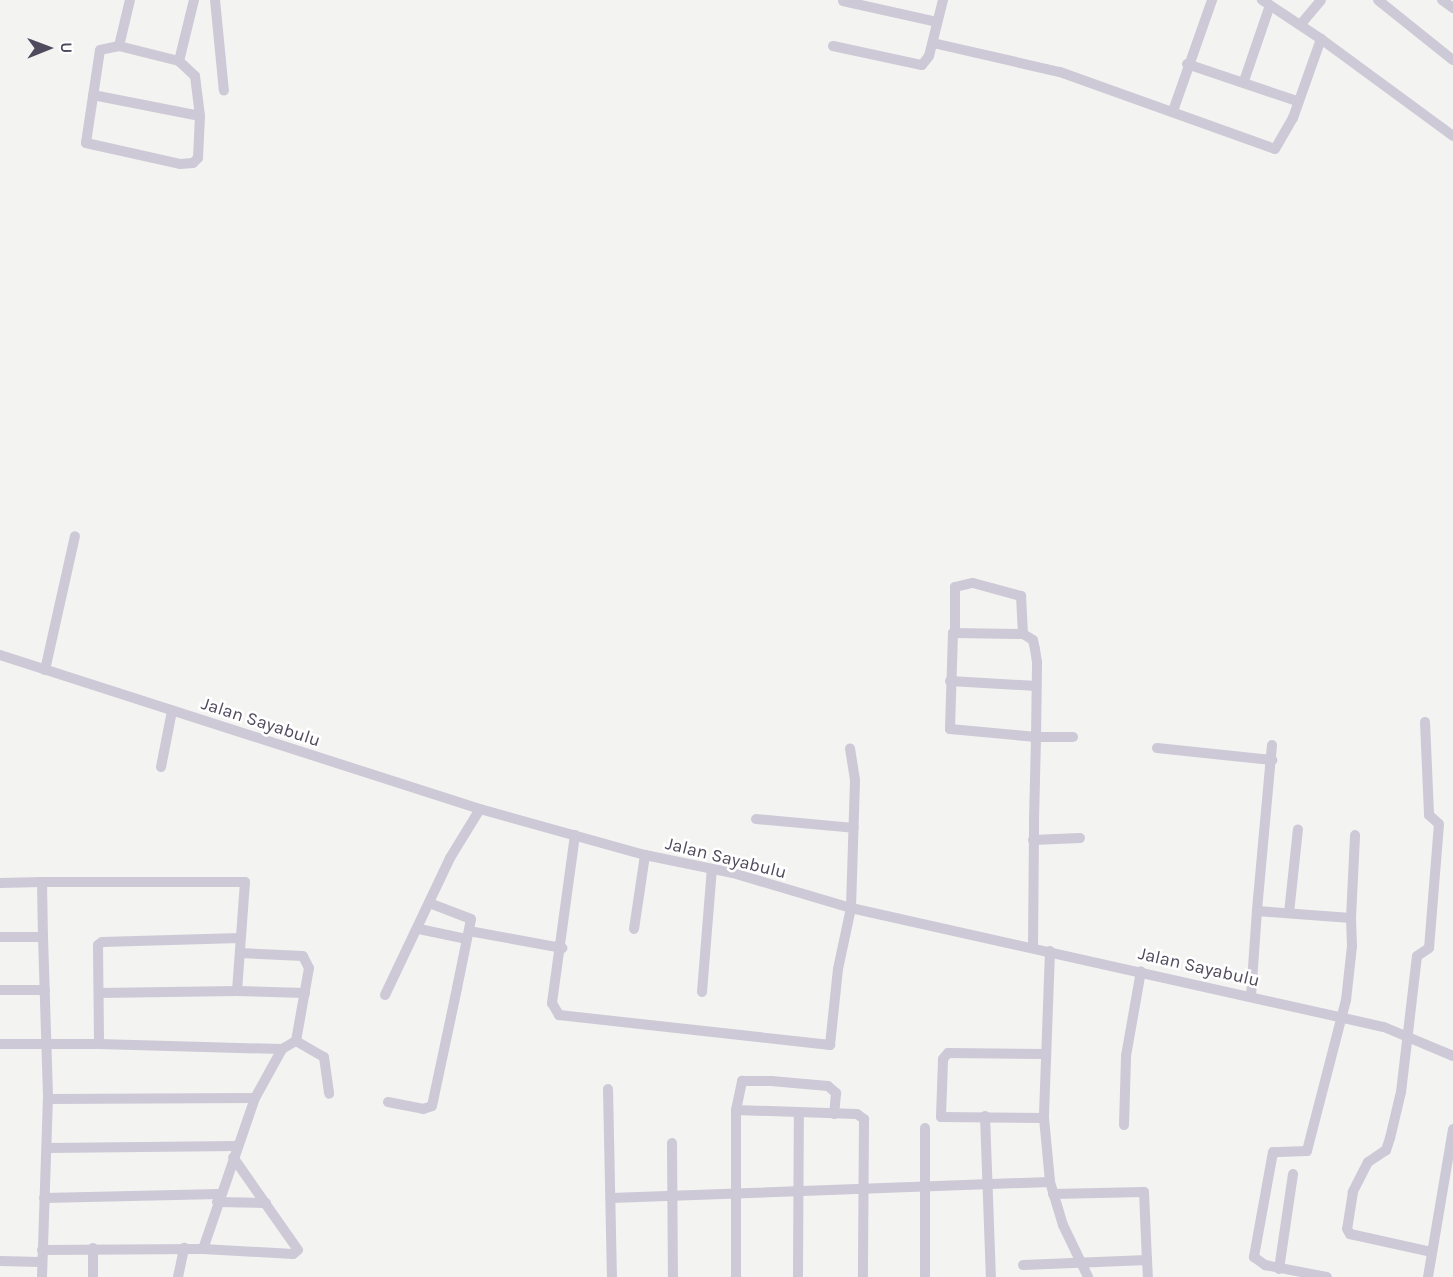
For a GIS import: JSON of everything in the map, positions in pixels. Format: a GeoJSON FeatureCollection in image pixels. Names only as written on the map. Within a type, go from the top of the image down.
{"type":"FeatureCollection","features":[{"type":"Feature","properties":{"kind":"street"},"geometry":{"type":"LineString","coordinates":[[118,46],[130,0]]}},
{"type":"Feature","properties":{"kind":"street"},"geometry":{"type":"LineString","coordinates":[[179,61],[194,0]]}},
{"type":"Feature","properties":{"kind":"street"},"geometry":{"type":"LineString","coordinates":[[215,0],[224,91]]}},
{"type":"Feature","properties":{"kind":"street"},"geometry":{"type":"LineString","coordinates":[[833,46],[917,65],[927,60],[943,0]]}},
{"type":"Feature","properties":{"kind":"street"},"geometry":{"type":"LineString","coordinates":[[1173,111],[1187,64],[1212,0]]}},
{"type":"Feature","properties":{"kind":"street"},"geometry":{"type":"LineString","coordinates":[[1301,24],[1321,0]]}},
{"type":"Feature","properties":{"kind":"street"},"geometry":{"type":"LineString","coordinates":[[1378,0],[1451,54]]}},
{"type":"Feature","properties":{"kind":"street"},"geometry":{"type":"LineString","coordinates":[[1442,0],[1453,8]]}},
{"type":"Feature","properties":{"kind":"street"},"geometry":{"type":"LineString","coordinates":[[851,2],[937,22]]}},
{"type":"Feature","properties":{"kind":"street"},"geometry":{"type":"LineString","coordinates":[[1244,81],[1266,3],[1301,24],[1453,136]]}},
{"type":"Feature","properties":{"kind":"street"},"geometry":{"type":"LineString","coordinates":[[933,43],[1060,72],[1275,149],[1321,39]]}},
{"type":"Feature","properties":{"kind":"street"},"geometry":{"type":"LineString","coordinates":[[118,46],[179,61],[195,76],[200,116],[198,158],[189,165],[87,145],[100,50],[118,46]]}},
{"type":"Feature","properties":{"kind":"street"},"geometry":{"type":"LineString","coordinates":[[1187,64],[1244,81],[1297,101]]}},
{"type":"Feature","properties":{"kind":"street"},"geometry":{"type":"LineString","coordinates":[[93,95],[200,116]]}},
{"type":"Feature","properties":{"kind":"street"},"geometry":{"type":"LineString","coordinates":[[45,670],[75,536]]}},
{"type":"Feature","properties":{"kind":"street"},"geometry":{"type":"LineString","coordinates":[[1023,634],[1021,596],[973,583],[955,587],[950,729],[1036,737],[1073,737]]}},
{"type":"Feature","properties":{"kind":"street"},"geometry":{"type":"LineString","coordinates":[[955,632],[1023,634],[1033,640],[1036,686],[1033,945]]}},
{"type":"Feature","properties":{"kind":"street","name":"Jalan Sayabulu"},"geometry":{"type":"LineString","coordinates":[[0,656],[480,809],[645,855],[712,869],[851,908],[1033,945],[1050,951],[1341,1017],[1407,1035],[1453,1056]]}},
{"type":"Feature","properties":{"kind":"street"},"geometry":{"type":"LineString","coordinates":[[950,681],[1036,686]]}},
{"type":"Feature","properties":{"kind":"street"},"geometry":{"type":"LineString","coordinates":[[161,767],[172,711]]}},
{"type":"Feature","properties":{"kind":"street"},"geometry":{"type":"LineString","coordinates":[[1425,722],[1428,815],[1439,824],[1429,948],[1418,953],[1401,1092],[1388,1146],[1368,1162],[1353,1192],[1347,1229],[1356,1236],[1431,1252]]}},
{"type":"Feature","properties":{"kind":"street"},"geometry":{"type":"LineString","coordinates":[[1251,996],[1272,745]]}},
{"type":"Feature","properties":{"kind":"street"},"geometry":{"type":"LineString","coordinates":[[575,835],[562,948],[552,1003],[559,1015],[822,1046],[833,1039],[838,969],[851,908],[854,828],[850,748]]}},
{"type":"Feature","properties":{"kind":"street"},"geometry":{"type":"LineString","coordinates":[[1157,748],[1272,760]]}},
{"type":"Feature","properties":{"kind":"street"},"geometry":{"type":"LineString","coordinates":[[385,995],[419,929],[429,903],[480,809]]}},
{"type":"Feature","properties":{"kind":"street"},"geometry":{"type":"LineString","coordinates":[[756,819],[854,828]]}},
{"type":"Feature","properties":{"kind":"street"},"geometry":{"type":"LineString","coordinates":[[1289,913],[1298,829]]}},
{"type":"Feature","properties":{"kind":"street"},"geometry":{"type":"LineString","coordinates":[[1327,1277],[1293,1274],[1258,1263],[1254,1257],[1272,1154],[1307,1151],[1341,1017],[1351,918],[1355,835]]}},
{"type":"Feature","properties":{"kind":"street"},"geometry":{"type":"LineString","coordinates":[[1034,840],[1080,838]]}},
{"type":"Feature","properties":{"kind":"street"},"geometry":{"type":"LineString","coordinates":[[634,930],[645,855]]}},
{"type":"Feature","properties":{"kind":"street"},"geometry":{"type":"LineString","coordinates":[[702,992],[712,869]]}},
{"type":"Feature","properties":{"kind":"street"},"geometry":{"type":"LineString","coordinates":[[0,883],[243,880],[237,991]]}},
{"type":"Feature","properties":{"kind":"street"},"geometry":{"type":"LineString","coordinates":[[42,882],[48,1098],[42,1277]]}},
{"type":"Feature","properties":{"kind":"street"},"geometry":{"type":"LineString","coordinates":[[388,1102],[423,1109],[432,1106],[469,916],[429,903]]}},
{"type":"Feature","properties":{"kind":"street"},"geometry":{"type":"LineString","coordinates":[[1257,911],[1351,918]]}},
{"type":"Feature","properties":{"kind":"street"},"geometry":{"type":"LineString","coordinates":[[419,929],[562,948]]}},
{"type":"Feature","properties":{"kind":"street"},"geometry":{"type":"LineString","coordinates":[[0,937],[43,937]]}},
{"type":"Feature","properties":{"kind":"street"},"geometry":{"type":"LineString","coordinates":[[99,1044],[98,945],[106,940],[240,938]]}},
{"type":"Feature","properties":{"kind":"street"},"geometry":{"type":"LineString","coordinates":[[1050,951],[1044,1118],[1050,1182],[1077,1262],[1088,1277]]}},
{"type":"Feature","properties":{"kind":"street"},"geometry":{"type":"LineString","coordinates":[[0,1044],[282,1049],[296,1041],[309,968],[303,956],[240,953]]}},
{"type":"Feature","properties":{"kind":"street"},"geometry":{"type":"LineString","coordinates":[[1124,1125],[1126,1056],[1141,971]]}},
{"type":"Feature","properties":{"kind":"street"},"geometry":{"type":"LineString","coordinates":[[0,990],[45,990]]}},
{"type":"Feature","properties":{"kind":"street"},"geometry":{"type":"LineString","coordinates":[[99,993],[237,991],[305,993]]}},
{"type":"Feature","properties":{"kind":"street"},"geometry":{"type":"LineString","coordinates":[[296,1041],[324,1057],[329,1094]]}},
{"type":"Feature","properties":{"kind":"street"},"geometry":{"type":"LineString","coordinates":[[203,1249],[218,1198],[255,1098],[282,1049]]}},
{"type":"Feature","properties":{"kind":"street"},"geometry":{"type":"LineString","coordinates":[[1044,1118],[941,1117],[945,1055],[1045,1054]]}},
{"type":"Feature","properties":{"kind":"street"},"geometry":{"type":"LineString","coordinates":[[736,1277],[734,1196],[736,1110],[742,1081],[771,1081],[833,1088],[834,1114]]}},
{"type":"Feature","properties":{"kind":"street"},"geometry":{"type":"LineString","coordinates":[[608,1089],[612,1277]]}},
{"type":"Feature","properties":{"kind":"street"},"geometry":{"type":"LineString","coordinates":[[48,1098],[255,1098]]}},
{"type":"Feature","properties":{"kind":"street"},"geometry":{"type":"LineString","coordinates":[[736,1110],[834,1114],[864,1119],[863,1277]]}},
{"type":"Feature","properties":{"kind":"street"},"geometry":{"type":"LineString","coordinates":[[798,1277],[799,1113]]}},
{"type":"Feature","properties":{"kind":"street"},"geometry":{"type":"LineString","coordinates":[[985,1116],[990,1277]]}},
{"type":"Feature","properties":{"kind":"street"},"geometry":{"type":"LineString","coordinates":[[925,1128],[925,1277]]}},
{"type":"Feature","properties":{"kind":"street"},"geometry":{"type":"LineString","coordinates":[[1428,1277],[1453,1129]]}},
{"type":"Feature","properties":{"kind":"street"},"geometry":{"type":"LineString","coordinates":[[672,1143],[674,1277]]}},
{"type":"Feature","properties":{"kind":"street"},"geometry":{"type":"LineString","coordinates":[[48,1148],[237,1146]]}},
{"type":"Feature","properties":{"kind":"street"},"geometry":{"type":"LineString","coordinates":[[42,1250],[184,1248],[297,1251],[233,1157]]}},
{"type":"Feature","properties":{"kind":"street"},"geometry":{"type":"LineString","coordinates":[[1279,1269],[1293,1174]]}},
{"type":"Feature","properties":{"kind":"street"},"geometry":{"type":"LineString","coordinates":[[611,1198],[734,1196],[925,1187],[988,1187],[1050,1182]]}},
{"type":"Feature","properties":{"kind":"street"},"geometry":{"type":"LineString","coordinates":[[1053,1194],[1144,1192],[1148,1277]]}},
{"type":"Feature","properties":{"kind":"street"},"geometry":{"type":"LineString","coordinates":[[44,1198],[218,1198],[266,1203]]}},
{"type":"Feature","properties":{"kind":"street"},"geometry":{"type":"LineString","coordinates":[[93,1248],[93,1277]]}},
{"type":"Feature","properties":{"kind":"street"},"geometry":{"type":"LineString","coordinates":[[178,1277],[184,1248]]}},
{"type":"Feature","properties":{"kind":"street"},"geometry":{"type":"LineString","coordinates":[[1023,1265],[1147,1260]]}},
{"type":"Feature","properties":{"kind":"street"},"geometry":{"type":"LineString","coordinates":[[0,1261],[41,1262]]}}]}
